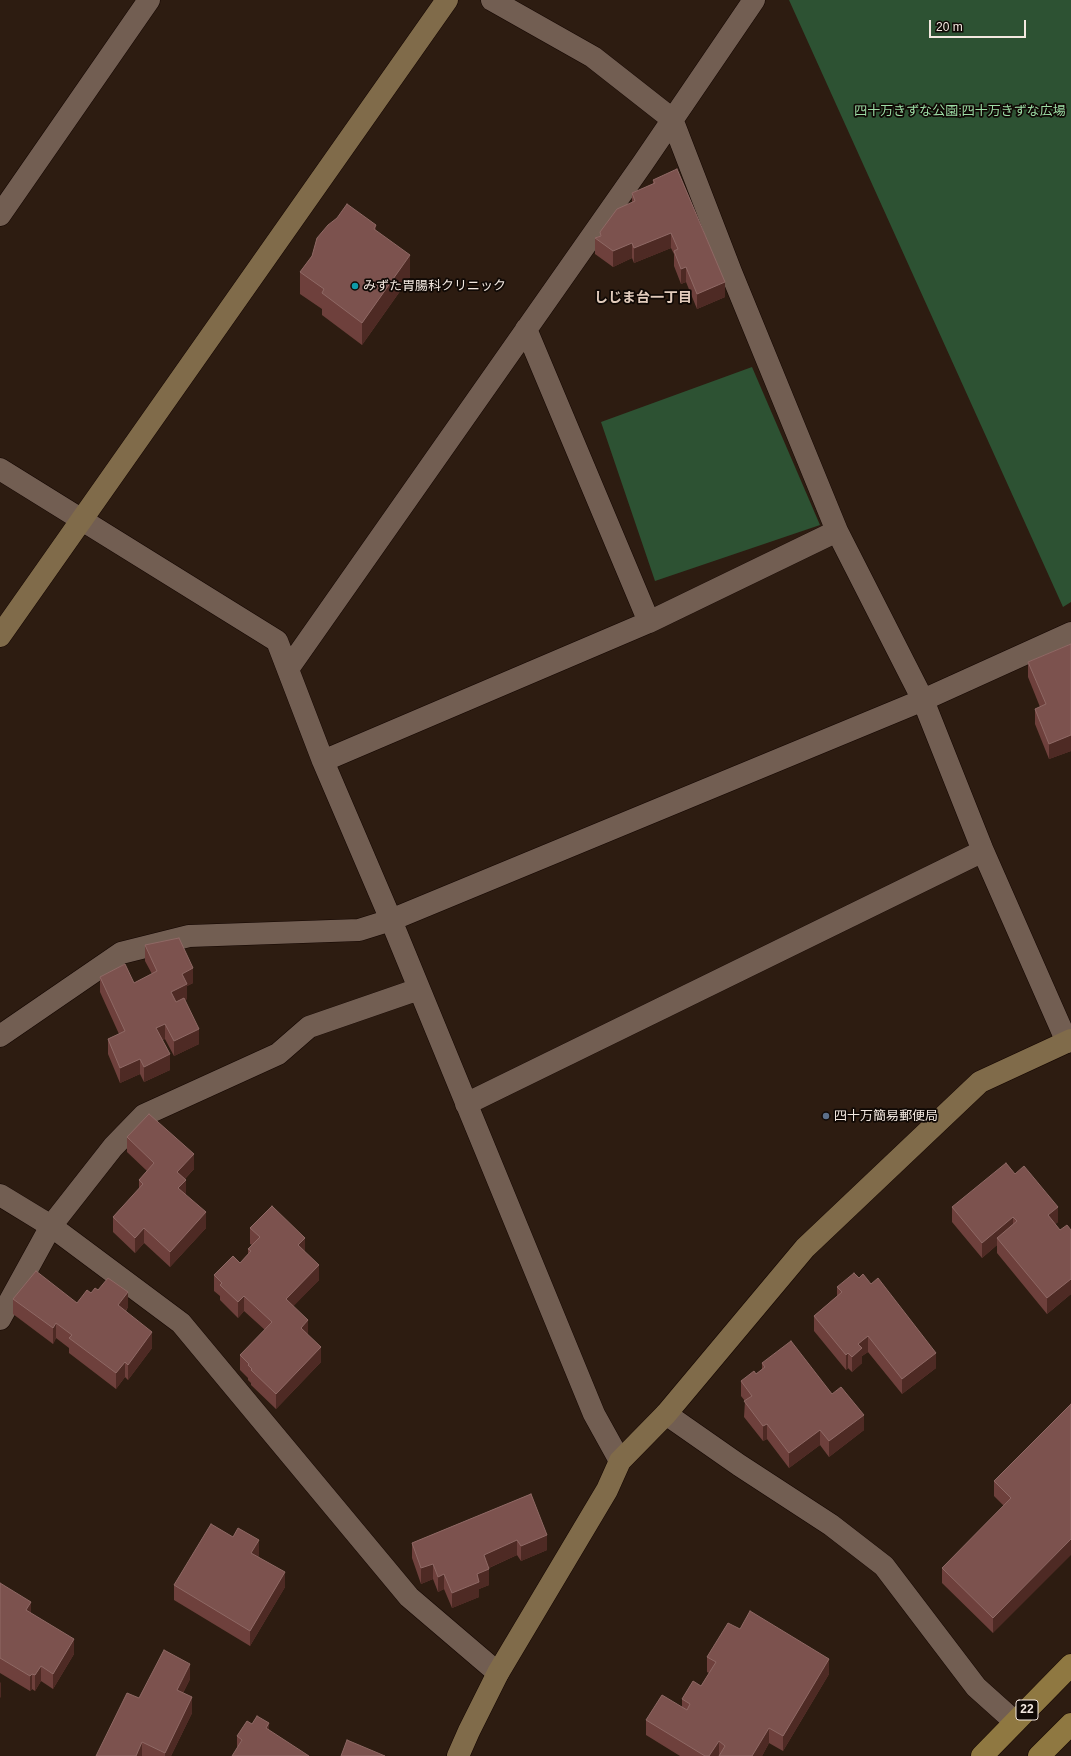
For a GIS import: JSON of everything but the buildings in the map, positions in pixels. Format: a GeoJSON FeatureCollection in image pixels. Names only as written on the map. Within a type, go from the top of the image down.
{"type":"FeatureCollection","features":[{"type":"Feature","properties":{"kind":"main road","name":"22"},"geometry":{"type":"LineString","coordinates":[[982,1756],[1071,1665]]}},
{"type":"Feature","properties":{"kind":"main road"},"geometry":{"type":"LineString","coordinates":[[1039,1756],[1071,1724]]}},
{"type":"Feature","properties":{"kind":"street"},"geometry":{"type":"LineString","coordinates":[[0,215],[149,0]]}},
{"type":"Feature","properties":{"kind":"street"},"geometry":{"type":"LineString","coordinates":[[0,636],[447,0]]}},
{"type":"Feature","properties":{"kind":"street"},"geometry":{"type":"LineString","coordinates":[[458,1756],[498,1673],[608,1490],[620,1461],[666,1414],[805,1248],[980,1082],[1069,1041],[983,851],[923,700],[836,531],[731,272],[672,119],[593,57],[492,0]]}},
{"type":"Feature","properties":{"kind":"street"},"geometry":{"type":"LineString","coordinates":[[288,669],[643,163],[754,0]]}},
{"type":"Feature","properties":{"kind":"street"},"geometry":{"type":"LineString","coordinates":[[526,329],[648,622]]}},
{"type":"Feature","properties":{"kind":"street"},"geometry":{"type":"LineString","coordinates":[[0,469],[277,640],[323,762],[391,920],[594,1414],[620,1461]]}},
{"type":"Feature","properties":{"kind":"street"},"geometry":{"type":"LineString","coordinates":[[323,762],[648,622],[836,531]]}},
{"type":"Feature","properties":{"kind":"street"},"geometry":{"type":"LineString","coordinates":[[0,1036],[121,953],[189,936],[359,930],[391,920],[923,700],[1071,633]]}},
{"type":"Feature","properties":{"kind":"street"},"geometry":{"type":"LineString","coordinates":[[466,1104],[983,851]]}},
{"type":"Feature","properties":{"kind":"street"},"geometry":{"type":"LineString","coordinates":[[0,1319],[50,1226],[113,1147],[144,1115],[278,1054],[309,1027],[419,989]]}},
{"type":"Feature","properties":{"kind":"street"},"geometry":{"type":"LineString","coordinates":[[0,1195],[50,1226],[181,1323],[409,1597],[498,1673]]}},
{"type":"Feature","properties":{"kind":"street"},"geometry":{"type":"LineString","coordinates":[[666,1414],[739,1465],[831,1525],[884,1566],[976,1687],[1015,1722]]}},
{"type":"Feature","properties":{"kind":"green space","name":"四十万きずな公園;四十万きずな広場"},"geometry":{"type":"Polygon","coordinates":[[[789,0],[1071,0],[1071,602],[1063,607],[789,0]]]}},
{"type":"Feature","properties":{"kind":"green space"},"geometry":{"type":"Polygon","coordinates":[[[752,367],[820,525],[655,581],[601,422],[752,367]]]}},
{"type":"Feature","properties":{"kind":"place","name":"みずた胃腸科クリニック"},"geometry":{"type":"Point","coordinates":[355,286]}},
{"type":"Feature","properties":{"kind":"place","name":"四十万簡易郵便局"},"geometry":{"type":"Point","coordinates":[826,1116]}},
{"type":"Feature","properties":{"kind":"district","name":"しじま台一丁目"},"geometry":{"type":"Point","coordinates":[643,298]}}]}
